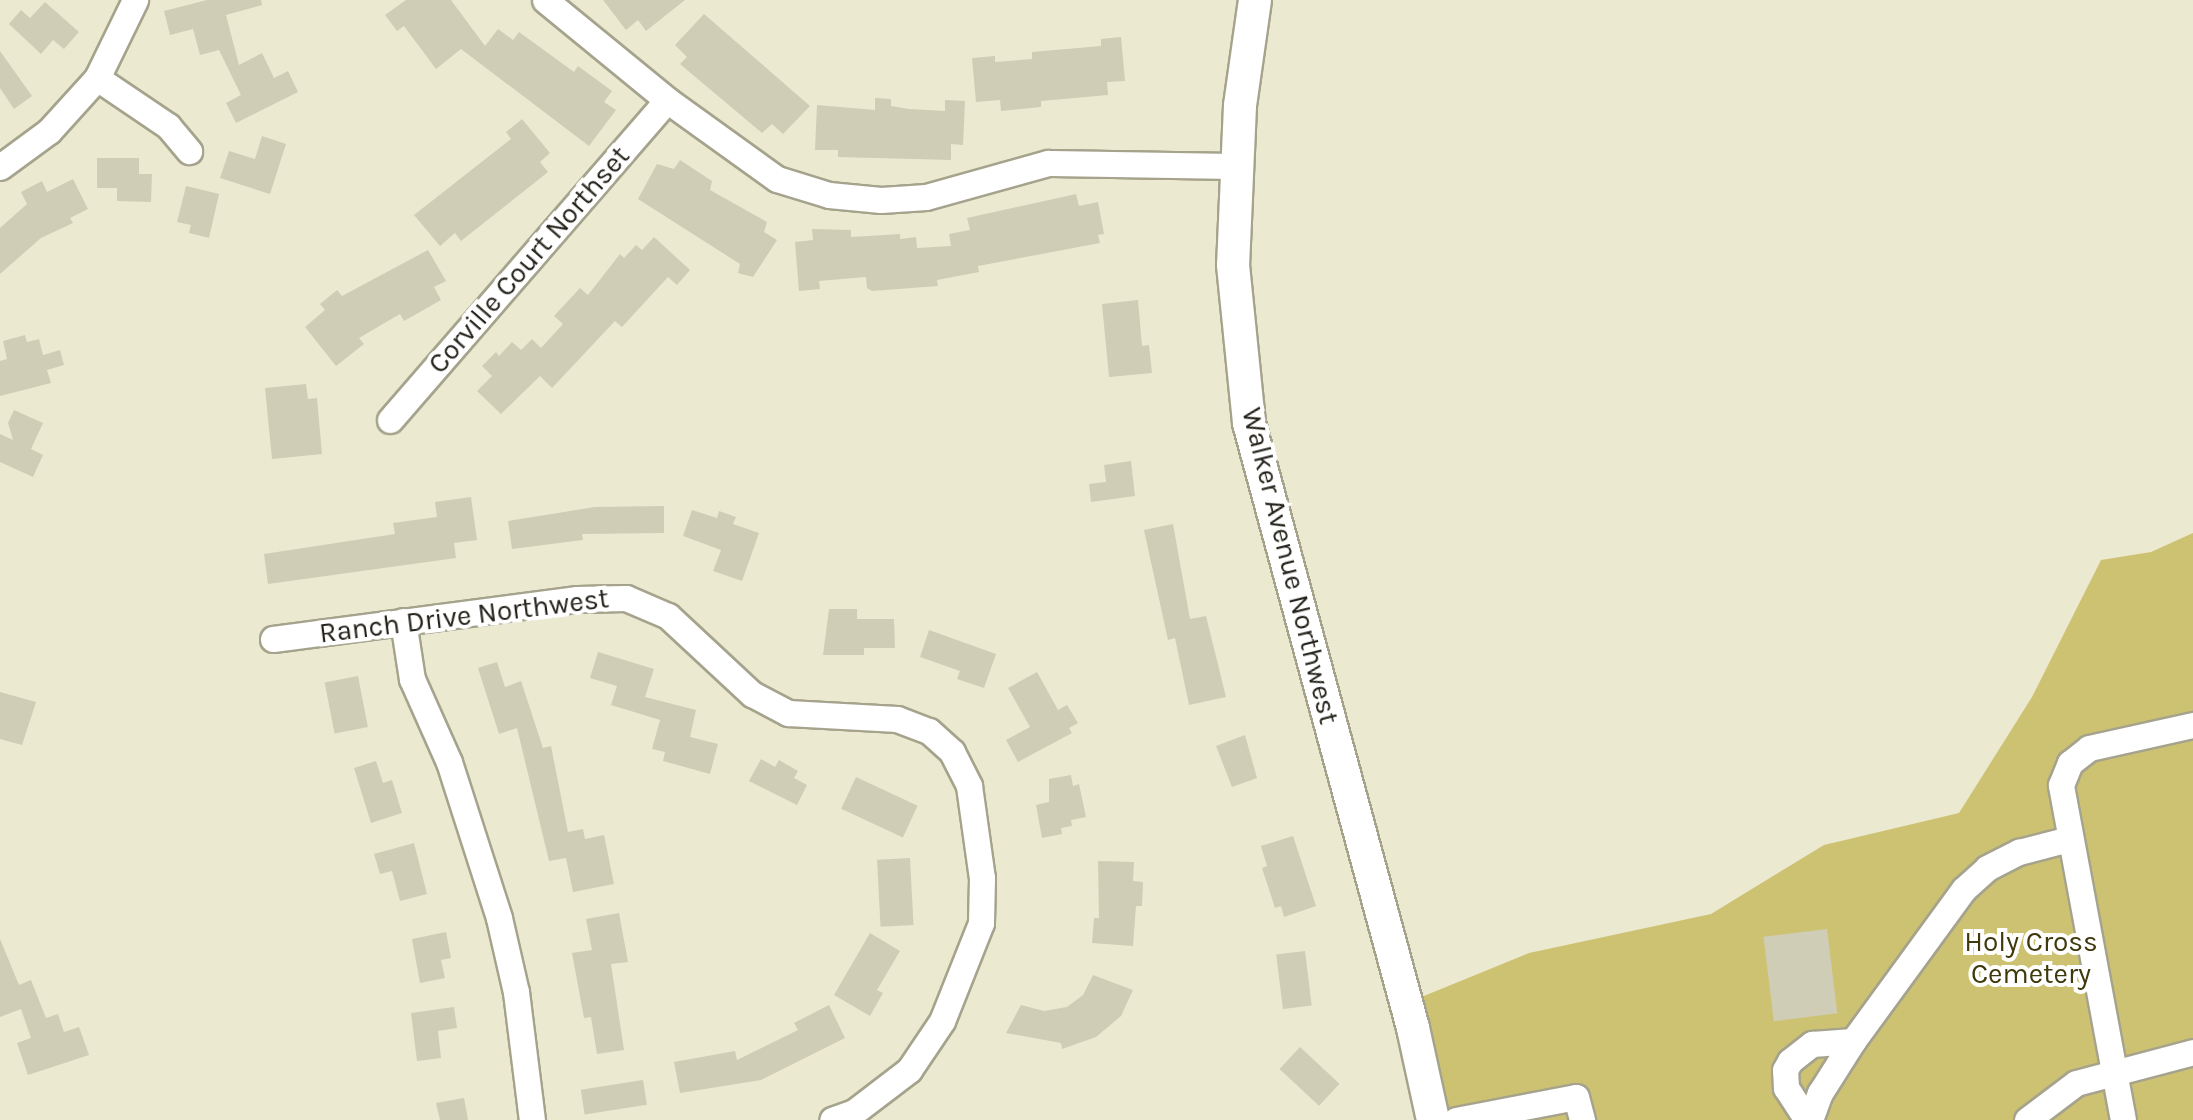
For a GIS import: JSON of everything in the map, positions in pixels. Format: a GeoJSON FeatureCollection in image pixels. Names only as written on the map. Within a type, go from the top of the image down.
{"type":"FeatureCollection","features":[{"type":"Feature","properties":{"kind":"main road","name":"Walker Avenue Northwest"},"geometry":{"type":"LineString","coordinates":[[1255,0],[1237,166],[1233,265],[1249,422],[1414,1028],[1433,1120]]}},
{"type":"Feature","properties":{"kind":"street"},"geometry":{"type":"LineString","coordinates":[[0,167],[49,132],[97,78],[135,0]]}},
{"type":"Feature","properties":{"kind":"street"},"geometry":{"type":"LineString","coordinates":[[544,0],[667,100],[777,179],[828,195],[880,200],[926,197],[1048,163],[1237,166]]}},
{"type":"Feature","properties":{"kind":"street"},"geometry":{"type":"LineString","coordinates":[[97,78],[168,126],[189,151]]}},
{"type":"Feature","properties":{"kind":"street","name":"Corville Court Northset"},"geometry":{"type":"LineString","coordinates":[[390,420],[667,100]]}},
{"type":"Feature","properties":{"kind":"street","name":"Ranch Drive Northwest"},"geometry":{"type":"LineString","coordinates":[[273,639],[577,599],[626,598],[668,616],[752,694],[788,713],[897,720],[929,731],[952,752],[969,786],[982,878],[982,923],[942,1021],[909,1070],[854,1112],[832,1120]]}},
{"type":"Feature","properties":{"kind":"street"},"geometry":{"type":"LineString","coordinates":[[403,622],[412,679],[449,762],[499,918],[516,992],[532,1120]]}},
{"type":"Feature","properties":{"kind":"street"},"geometry":{"type":"LineString","coordinates":[[2123,1120],[2061,784],[2078,756],[2102,743],[2193,724]]}},
{"type":"Feature","properties":{"kind":"street"},"geometry":{"type":"LineString","coordinates":[[1808,1120],[1853,1040],[1920,946],[1976,877],[2019,852],[2069,839]]}},
{"type":"Feature","properties":{"kind":"street"},"geometry":{"type":"LineString","coordinates":[[1808,1120],[1786,1088],[1785,1070],[1790,1061],[1812,1044],[1853,1040]]}},
{"type":"Feature","properties":{"kind":"street"},"geometry":{"type":"LineString","coordinates":[[2027,1120],[2061,1091],[2114,1071],[2193,1052]]}},
{"type":"Feature","properties":{"kind":"street"},"geometry":{"type":"LineString","coordinates":[[1456,1120],[1576,1097],[1582,1120]]}},
{"type":"Feature","properties":{"kind":"green space","name":"Holy Cross Cemetery"},"geometry":{"type":"Polygon","coordinates":[[[2193,533],[2193,1120],[1445,1120],[1419,998],[1529,953],[1711,914],[1824,845],[1959,813],[2032,697],[2101,560],[2151,552],[2193,533]]]}},
{"type":"Feature","properties":{"kind":"building"},"geometry":{"type":"Polygon","coordinates":[[[207,0],[261,0],[262,5],[226,15],[239,65],[262,53],[274,78],[288,71],[298,92],[236,123],[226,103],[241,95],[219,50],[200,55],[193,29],[170,35],[164,11],[207,0]]]}},
{"type":"Feature","properties":{"kind":"building"},"geometry":{"type":"Polygon","coordinates":[[[406,0],[451,0],[485,46],[498,29],[513,40],[519,32],[574,72],[578,66],[612,91],[604,102],[616,110],[589,146],[461,49],[436,69],[404,26],[397,31],[385,15],[406,0]]]}},
{"type":"Feature","properties":{"kind":"building"},"geometry":{"type":"Polygon","coordinates":[[[603,0],[685,0],[646,31],[638,20],[626,30],[603,0]]]}},
{"type":"Feature","properties":{"kind":"building"},"geometry":{"type":"Polygon","coordinates":[[[45,2],[79,32],[64,49],[53,40],[41,54],[9,24],[21,10],[30,18],[45,2]]]}},
{"type":"Feature","properties":{"kind":"building"},"geometry":{"type":"Polygon","coordinates":[[[704,14],[810,106],[783,134],[772,124],[762,133],[680,64],[687,57],[675,45],[704,14]]]}},
{"type":"Feature","properties":{"kind":"building"},"geometry":{"type":"Polygon","coordinates":[[[1121,37],[1125,81],[1107,82],[1108,95],[1041,101],[1041,107],[1001,111],[1000,100],[976,102],[972,58],[995,56],[995,62],[1032,59],[1032,52],[1101,46],[1101,39],[1121,37]]]}},
{"type":"Feature","properties":{"kind":"building"},"geometry":{"type":"Polygon","coordinates":[[[0,51],[32,96],[14,109],[0,88],[0,51]]]}},
{"type":"Feature","properties":{"kind":"building"},"geometry":{"type":"Polygon","coordinates":[[[875,98],[891,99],[891,106],[945,111],[945,100],[965,101],[963,145],[951,144],[951,160],[838,157],[838,150],[815,150],[817,105],[875,110],[875,98]]]}},
{"type":"Feature","properties":{"kind":"building"},"geometry":{"type":"Polygon","coordinates":[[[522,119],[550,153],[540,162],[548,172],[461,241],[455,233],[440,246],[414,215],[511,139],[506,132],[522,119]]]}},
{"type":"Feature","properties":{"kind":"building"},"geometry":{"type":"Polygon","coordinates":[[[262,136],[286,144],[270,194],[220,178],[229,151],[255,159],[262,136]]]}},
{"type":"Feature","properties":{"kind":"building"},"geometry":{"type":"Polygon","coordinates":[[[97,158],[139,158],[139,174],[152,174],[151,202],[117,201],[117,188],[97,188],[97,158]]]}},
{"type":"Feature","properties":{"kind":"building"},"geometry":{"type":"Polygon","coordinates":[[[680,160],[712,181],[710,190],[767,222],[764,232],[777,240],[753,277],[738,273],[740,264],[638,199],[657,164],[674,169],[680,160]]]}},
{"type":"Feature","properties":{"kind":"building"},"geometry":{"type":"Polygon","coordinates":[[[73,179],[88,209],[70,218],[73,223],[41,238],[0,274],[0,228],[27,204],[21,192],[42,181],[47,192],[73,179]]]}},
{"type":"Feature","properties":{"kind":"building"},"geometry":{"type":"Polygon","coordinates":[[[186,186],[219,194],[209,238],[189,233],[191,225],[177,222],[186,186]]]}},
{"type":"Feature","properties":{"kind":"building"},"geometry":{"type":"Polygon","coordinates":[[[1076,194],[1079,206],[1098,202],[1104,234],[1098,235],[1100,243],[978,266],[979,272],[937,280],[938,286],[872,291],[867,288],[866,277],[819,281],[820,289],[799,291],[795,242],[813,240],[812,229],[851,230],[851,237],[900,234],[900,239],[916,237],[917,248],[951,246],[949,234],[970,230],[967,218],[1076,194]]]}},
{"type":"Feature","properties":{"kind":"building"},"geometry":{"type":"Polygon","coordinates":[[[654,237],[690,270],[677,285],[668,277],[622,327],[615,321],[552,388],[540,376],[501,414],[477,391],[492,376],[482,366],[496,352],[499,356],[512,342],[521,350],[532,339],[541,348],[563,324],[554,316],[580,288],[588,295],[620,254],[624,258],[636,245],[642,250],[654,237]]]}},
{"type":"Feature","properties":{"kind":"building"},"geometry":{"type":"Polygon","coordinates":[[[428,250],[446,281],[434,287],[441,300],[404,321],[400,314],[359,338],[364,344],[336,366],[305,327],[325,310],[320,304],[337,290],[342,296],[428,250]]]}},
{"type":"Feature","properties":{"kind":"building"},"geometry":{"type":"Polygon","coordinates":[[[1138,300],[1142,346],[1149,345],[1152,373],[1109,377],[1102,304],[1138,300]]]}},
{"type":"Feature","properties":{"kind":"building"},"geometry":{"type":"Polygon","coordinates":[[[25,335],[27,342],[39,339],[43,355],[60,350],[64,365],[47,370],[51,383],[0,396],[0,361],[7,359],[3,341],[25,335]]]}},
{"type":"Feature","properties":{"kind":"building"},"geometry":{"type":"Polygon","coordinates":[[[306,384],[308,399],[317,398],[322,454],[272,459],[265,388],[306,384]]]}},
{"type":"Feature","properties":{"kind":"building"},"geometry":{"type":"Polygon","coordinates":[[[14,410],[43,423],[31,449],[43,455],[33,477],[0,462],[0,434],[13,440],[8,423],[14,410]]]}},
{"type":"Feature","properties":{"kind":"building"},"geometry":{"type":"Polygon","coordinates":[[[1131,461],[1135,496],[1091,502],[1089,484],[1106,482],[1104,465],[1131,461]]]}},
{"type":"Feature","properties":{"kind":"building"},"geometry":{"type":"Polygon","coordinates":[[[471,497],[477,540],[454,543],[456,558],[268,584],[264,554],[395,534],[393,523],[437,517],[435,502],[471,497]]]}},
{"type":"Feature","properties":{"kind":"building"},"geometry":{"type":"Polygon","coordinates":[[[664,506],[664,533],[582,534],[583,540],[512,549],[508,521],[595,507],[664,506]]]}},
{"type":"Feature","properties":{"kind":"building"},"geometry":{"type":"Polygon","coordinates":[[[692,510],[717,518],[719,511],[736,517],[733,524],[759,533],[742,581],[713,571],[721,550],[683,536],[692,510]]]}},
{"type":"Feature","properties":{"kind":"building"},"geometry":{"type":"Polygon","coordinates":[[[1173,524],[1190,619],[1206,616],[1226,697],[1189,705],[1175,638],[1168,640],[1144,530],[1173,524]]]}},
{"type":"Feature","properties":{"kind":"building"},"geometry":{"type":"Polygon","coordinates":[[[829,609],[857,609],[857,619],[894,619],[895,648],[864,648],[864,655],[823,655],[829,609]]]}},
{"type":"Feature","properties":{"kind":"building"},"geometry":{"type":"Polygon","coordinates":[[[929,630],[996,654],[984,688],[957,679],[960,671],[920,657],[929,630]]]}},
{"type":"Feature","properties":{"kind":"building"},"geometry":{"type":"Polygon","coordinates":[[[598,652],[654,669],[645,697],[696,710],[690,737],[718,744],[710,774],[663,761],[665,752],[652,749],[660,720],[611,705],[617,686],[590,678],[598,652]]]}},
{"type":"Feature","properties":{"kind":"building"},"geometry":{"type":"Polygon","coordinates":[[[497,662],[505,687],[521,681],[543,748],[551,746],[568,832],[583,829],[585,839],[604,835],[614,884],[573,892],[566,858],[549,861],[517,728],[499,734],[478,668],[497,662]]]}},
{"type":"Feature","properties":{"kind":"building"},"geometry":{"type":"Polygon","coordinates":[[[1037,672],[1058,710],[1067,705],[1078,723],[1069,728],[1072,733],[1018,762],[1006,740],[1030,727],[1008,688],[1037,672]]]}},
{"type":"Feature","properties":{"kind":"building"},"geometry":{"type":"Polygon","coordinates":[[[358,676],[368,727],[335,734],[325,682],[358,676]]]}},
{"type":"Feature","properties":{"kind":"building"},"geometry":{"type":"Polygon","coordinates":[[[0,692],[36,702],[22,745],[0,739],[0,692]]]}},
{"type":"Feature","properties":{"kind":"building"},"geometry":{"type":"Polygon","coordinates":[[[1245,735],[1257,778],[1232,787],[1216,746],[1245,735]]]}},
{"type":"Feature","properties":{"kind":"building"},"geometry":{"type":"Polygon","coordinates":[[[761,759],[775,767],[779,760],[798,771],[794,778],[807,785],[797,805],[749,781],[761,759]]]}},
{"type":"Feature","properties":{"kind":"building"},"geometry":{"type":"Polygon","coordinates":[[[376,761],[383,783],[392,780],[402,813],[371,823],[354,768],[376,761]]]}},
{"type":"Feature","properties":{"kind":"building"},"geometry":{"type":"Polygon","coordinates":[[[1071,775],[1073,786],[1079,784],[1086,817],[1071,820],[1072,826],[1061,828],[1062,834],[1042,838],[1036,805],[1049,802],[1049,779],[1071,775]]]}},
{"type":"Feature","properties":{"kind":"building"},"geometry":{"type":"Polygon","coordinates":[[[856,777],[918,806],[903,837],[841,809],[856,777]]]}},
{"type":"Feature","properties":{"kind":"building"},"geometry":{"type":"Polygon","coordinates":[[[1293,836],[1316,906],[1284,917],[1281,906],[1275,908],[1262,868],[1267,866],[1261,846],[1293,836]]]}},
{"type":"Feature","properties":{"kind":"building"},"geometry":{"type":"Polygon","coordinates":[[[414,843],[427,894],[400,901],[392,871],[380,874],[374,854],[414,843]]]}},
{"type":"Feature","properties":{"kind":"building"},"geometry":{"type":"Polygon","coordinates":[[[910,858],[914,925],[881,927],[877,860],[910,858]]]}},
{"type":"Feature","properties":{"kind":"building"},"geometry":{"type":"Polygon","coordinates":[[[1098,861],[1134,862],[1133,881],[1143,882],[1142,906],[1136,906],[1133,946],[1092,943],[1094,918],[1099,918],[1098,861]]]}},
{"type":"Feature","properties":{"kind":"building"},"geometry":{"type":"Polygon","coordinates":[[[619,913],[628,962],[611,964],[624,1050],[597,1054],[591,1017],[584,1018],[572,953],[592,950],[586,919],[619,913]]]}},
{"type":"Feature","properties":{"kind":"building"},"geometry":{"type":"Polygon","coordinates":[[[1827,929],[1837,1013],[1774,1021],[1763,937],[1827,929]]]}},
{"type":"Feature","properties":{"kind":"building"},"geometry":{"type":"Polygon","coordinates":[[[446,932],[451,958],[441,960],[445,978],[420,983],[412,939],[446,932]]]}},
{"type":"Feature","properties":{"kind":"building"},"geometry":{"type":"Polygon","coordinates":[[[870,933],[900,951],[877,990],[883,993],[870,1016],[834,995],[870,933]]]}},
{"type":"Feature","properties":{"kind":"building"},"geometry":{"type":"Polygon","coordinates":[[[0,939],[19,985],[31,980],[46,1018],[58,1014],[64,1032],[79,1027],[89,1055],[28,1075],[17,1043],[31,1038],[21,1009],[0,1017],[0,939]]]}},
{"type":"Feature","properties":{"kind":"building"},"geometry":{"type":"Polygon","coordinates":[[[1305,951],[1312,1006],[1283,1009],[1276,955],[1305,951]]]}},
{"type":"Feature","properties":{"kind":"building"},"geometry":{"type":"Polygon","coordinates":[[[1093,975],[1133,990],[1121,1016],[1096,1037],[1062,1049],[1061,1043],[1006,1033],[1021,1005],[1044,1011],[1067,1007],[1083,995],[1093,975]]]}},
{"type":"Feature","properties":{"kind":"building"},"geometry":{"type":"Polygon","coordinates":[[[829,1005],[845,1038],[761,1080],[680,1093],[674,1062],[735,1051],[737,1060],[798,1030],[794,1023],[829,1005]]]}},
{"type":"Feature","properties":{"kind":"building"},"geometry":{"type":"Polygon","coordinates":[[[454,1007],[457,1028],[438,1031],[441,1058],[417,1061],[411,1013],[454,1007]]]}},
{"type":"Feature","properties":{"kind":"building"},"geometry":{"type":"Polygon","coordinates":[[[1300,1047],[1339,1084],[1319,1106],[1280,1069],[1300,1047]]]}},
{"type":"Feature","properties":{"kind":"building"},"geometry":{"type":"Polygon","coordinates":[[[643,1080],[647,1105],[585,1115],[581,1090],[643,1080]]]}},
{"type":"Feature","properties":{"kind":"building"},"geometry":{"type":"Polygon","coordinates":[[[464,1098],[468,1120],[440,1120],[436,1103],[464,1098]]]}}]}
